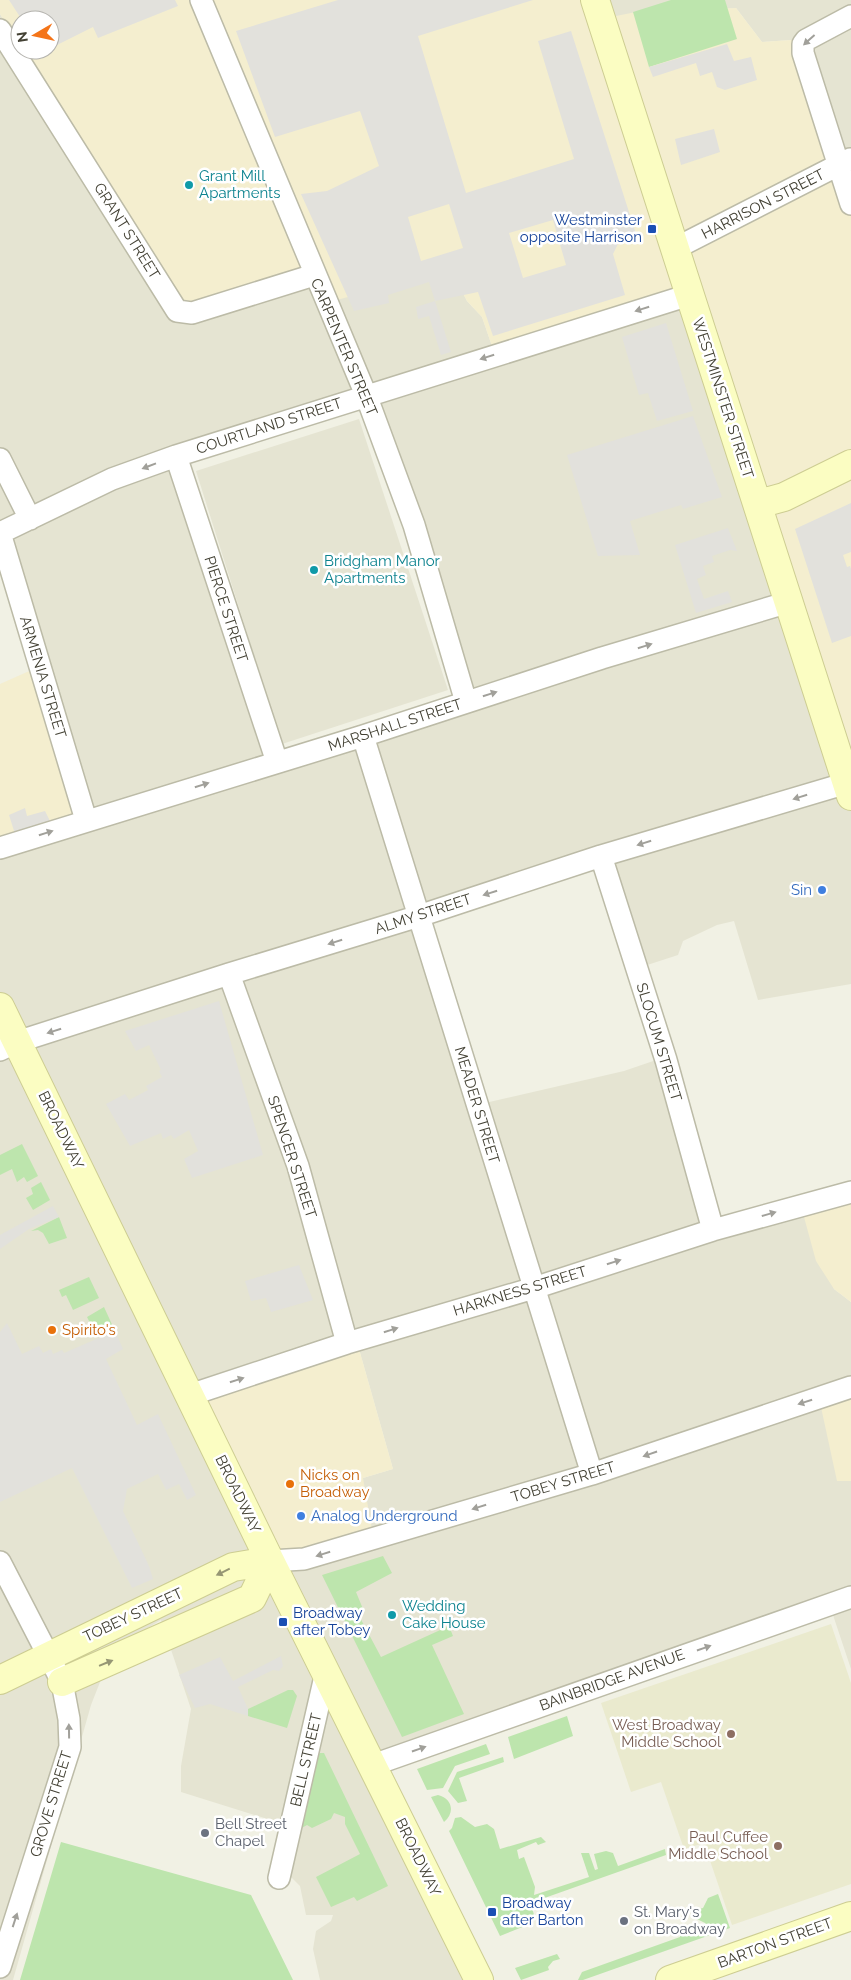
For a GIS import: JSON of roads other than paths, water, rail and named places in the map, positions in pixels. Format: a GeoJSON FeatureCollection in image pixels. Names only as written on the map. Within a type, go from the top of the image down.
{"type":"FeatureCollection","features":[{"type":"Feature","properties":{"kind":"main road","name":"WESTMINSTER STREET"},"geometry":{"type":"LineString","coordinates":[[595,0],[849,790]]}},
{"type":"Feature","properties":{"kind":"main road"},"geometry":{"type":"LineString","coordinates":[[758,504],[784,497],[851,464]]}},
{"type":"Feature","properties":{"kind":"main road","name":"BROADWAY"},"geometry":{"type":"LineString","coordinates":[[0,1007],[9,1046],[190,1395],[270,1561],[479,1980]]}},
{"type":"Feature","properties":{"kind":"main road","name":"TOBEY STREET"},"geometry":{"type":"LineString","coordinates":[[0,1680],[233,1567],[270,1561]]}},
{"type":"Feature","properties":{"kind":"main road","name":"TOBEY STREET"},"geometry":{"type":"LineString","coordinates":[[62,1682],[252,1598],[270,1561]]}},
{"type":"Feature","properties":{"kind":"main road","name":"BARTON STREET"},"geometry":{"type":"LineString","coordinates":[[670,1980],[851,1916]]}},
{"type":"Feature","properties":{"kind":"street","name":"CARPENTER STREET"},"geometry":{"type":"LineString","coordinates":[[201,0],[314,275],[366,395],[414,525],[466,702]]}},
{"type":"Feature","properties":{"kind":"street"},"geometry":{"type":"LineString","coordinates":[[851,16],[813,35],[803,44],[804,61],[845,162],[851,204]]}},
{"type":"Feature","properties":{"kind":"street","name":"GRANT STREET"},"geometry":{"type":"LineString","coordinates":[[0,30],[177,311],[192,314],[314,275]]}},
{"type":"Feature","properties":{"kind":"street","name":"HARRISON STREET"},"geometry":{"type":"LineString","coordinates":[[674,249],[845,162]]}},
{"type":"Feature","properties":{"kind":"street","name":"COURTLAND STREET"},"geometry":{"type":"LineString","coordinates":[[0,533],[112,479],[176,456],[689,294]]}},
{"type":"Feature","properties":{"kind":"street","name":"PIERCE STREET"},"geometry":{"type":"LineString","coordinates":[[176,456],[277,762]]}},
{"type":"Feature","properties":{"kind":"street"},"geometry":{"type":"LineString","coordinates":[[0,459],[30,519]]}},
{"type":"Feature","properties":{"kind":"street","name":"ARMENIA STREET"},"geometry":{"type":"LineString","coordinates":[[0,533],[86,820]]}},
{"type":"Feature","properties":{"kind":"street","name":"MARSHALL STREET"},"geometry":{"type":"LineString","coordinates":[[0,848],[789,602]]}},
{"type":"Feature","properties":{"kind":"street","name":"MEADER STREET"},"geometry":{"type":"LineString","coordinates":[[363,736],[592,1474]]}},
{"type":"Feature","properties":{"kind":"street","name":"ALMY STREET"},"geometry":{"type":"LineString","coordinates":[[9,1046],[229,974],[419,916],[601,856],[849,790]]}},
{"type":"Feature","properties":{"kind":"street","name":"SLOCUM STREET"},"geometry":{"type":"LineString","coordinates":[[601,856],[666,1060],[713,1230]]}},
{"type":"Feature","properties":{"kind":"street","name":"SPENCER STREET"},"geometry":{"type":"LineString","coordinates":[[229,974],[298,1166],[348,1343]]}},
{"type":"Feature","properties":{"kind":"street","name":"HARKNESS STREET"},"geometry":{"type":"LineString","coordinates":[[190,1395],[348,1343],[534,1288],[713,1230],[851,1192]]}},
{"type":"Feature","properties":{"kind":"street","name":"TOBEY STREET"},"geometry":{"type":"LineString","coordinates":[[270,1561],[304,1559],[592,1474],[851,1388]]}},
{"type":"Feature","properties":{"kind":"street","name":"GROVE STREET"},"geometry":{"type":"LineString","coordinates":[[0,1562],[62,1682],[69,1719],[70,1747],[0,1967]]}},
{"type":"Feature","properties":{"kind":"street","name":"BAINBRIDGE AVENUE"},"geometry":{"type":"LineString","coordinates":[[373,1765],[851,1597]]}},
{"type":"Feature","properties":{"kind":"street","name":"BELL STREET"},"geometry":{"type":"LineString","coordinates":[[279,1878],[326,1672]]}},
{"type":"Feature","properties":{"kind":"place","name":"Grant Mill Apartments"},"geometry":{"type":"Point","coordinates":[189,185]}},
{"type":"Feature","properties":{"kind":"place","name":"Westminster opposite Harrison"},"geometry":{"type":"Point","coordinates":[652,229]}},
{"type":"Feature","properties":{"kind":"place","name":"Bridgham Manor Apartments"},"geometry":{"type":"Point","coordinates":[314,570]}},
{"type":"Feature","properties":{"kind":"place","name":"Sin"},"geometry":{"type":"Point","coordinates":[822,890]}},
{"type":"Feature","properties":{"kind":"place","name":"Spirito's"},"geometry":{"type":"Point","coordinates":[52,1330]}},
{"type":"Feature","properties":{"kind":"place","name":"Nicks on Broadway"},"geometry":{"type":"Point","coordinates":[290,1484]}},
{"type":"Feature","properties":{"kind":"place","name":"Analog Underground"},"geometry":{"type":"Point","coordinates":[301,1516]}},
{"type":"Feature","properties":{"kind":"place","name":"Wedding Cake House"},"geometry":{"type":"Point","coordinates":[392,1615]}},
{"type":"Feature","properties":{"kind":"place","name":"Broadway after Tobey"},"geometry":{"type":"Point","coordinates":[283,1622]}},
{"type":"Feature","properties":{"kind":"place","name":"West Broadway Middle School"},"geometry":{"type":"Point","coordinates":[731,1734]}},
{"type":"Feature","properties":{"kind":"place","name":"Bell Street Chapel"},"geometry":{"type":"Point","coordinates":[205,1833]}},
{"type":"Feature","properties":{"kind":"place","name":"Paul Cuffee Middle School"},"geometry":{"type":"Point","coordinates":[778,1846]}},
{"type":"Feature","properties":{"kind":"place","name":"Broadway after Barton"},"geometry":{"type":"Point","coordinates":[492,1912]}},
{"type":"Feature","properties":{"kind":"place","name":"St. Mary's on Broadway"},"geometry":{"type":"Point","coordinates":[624,1921]}}]}
